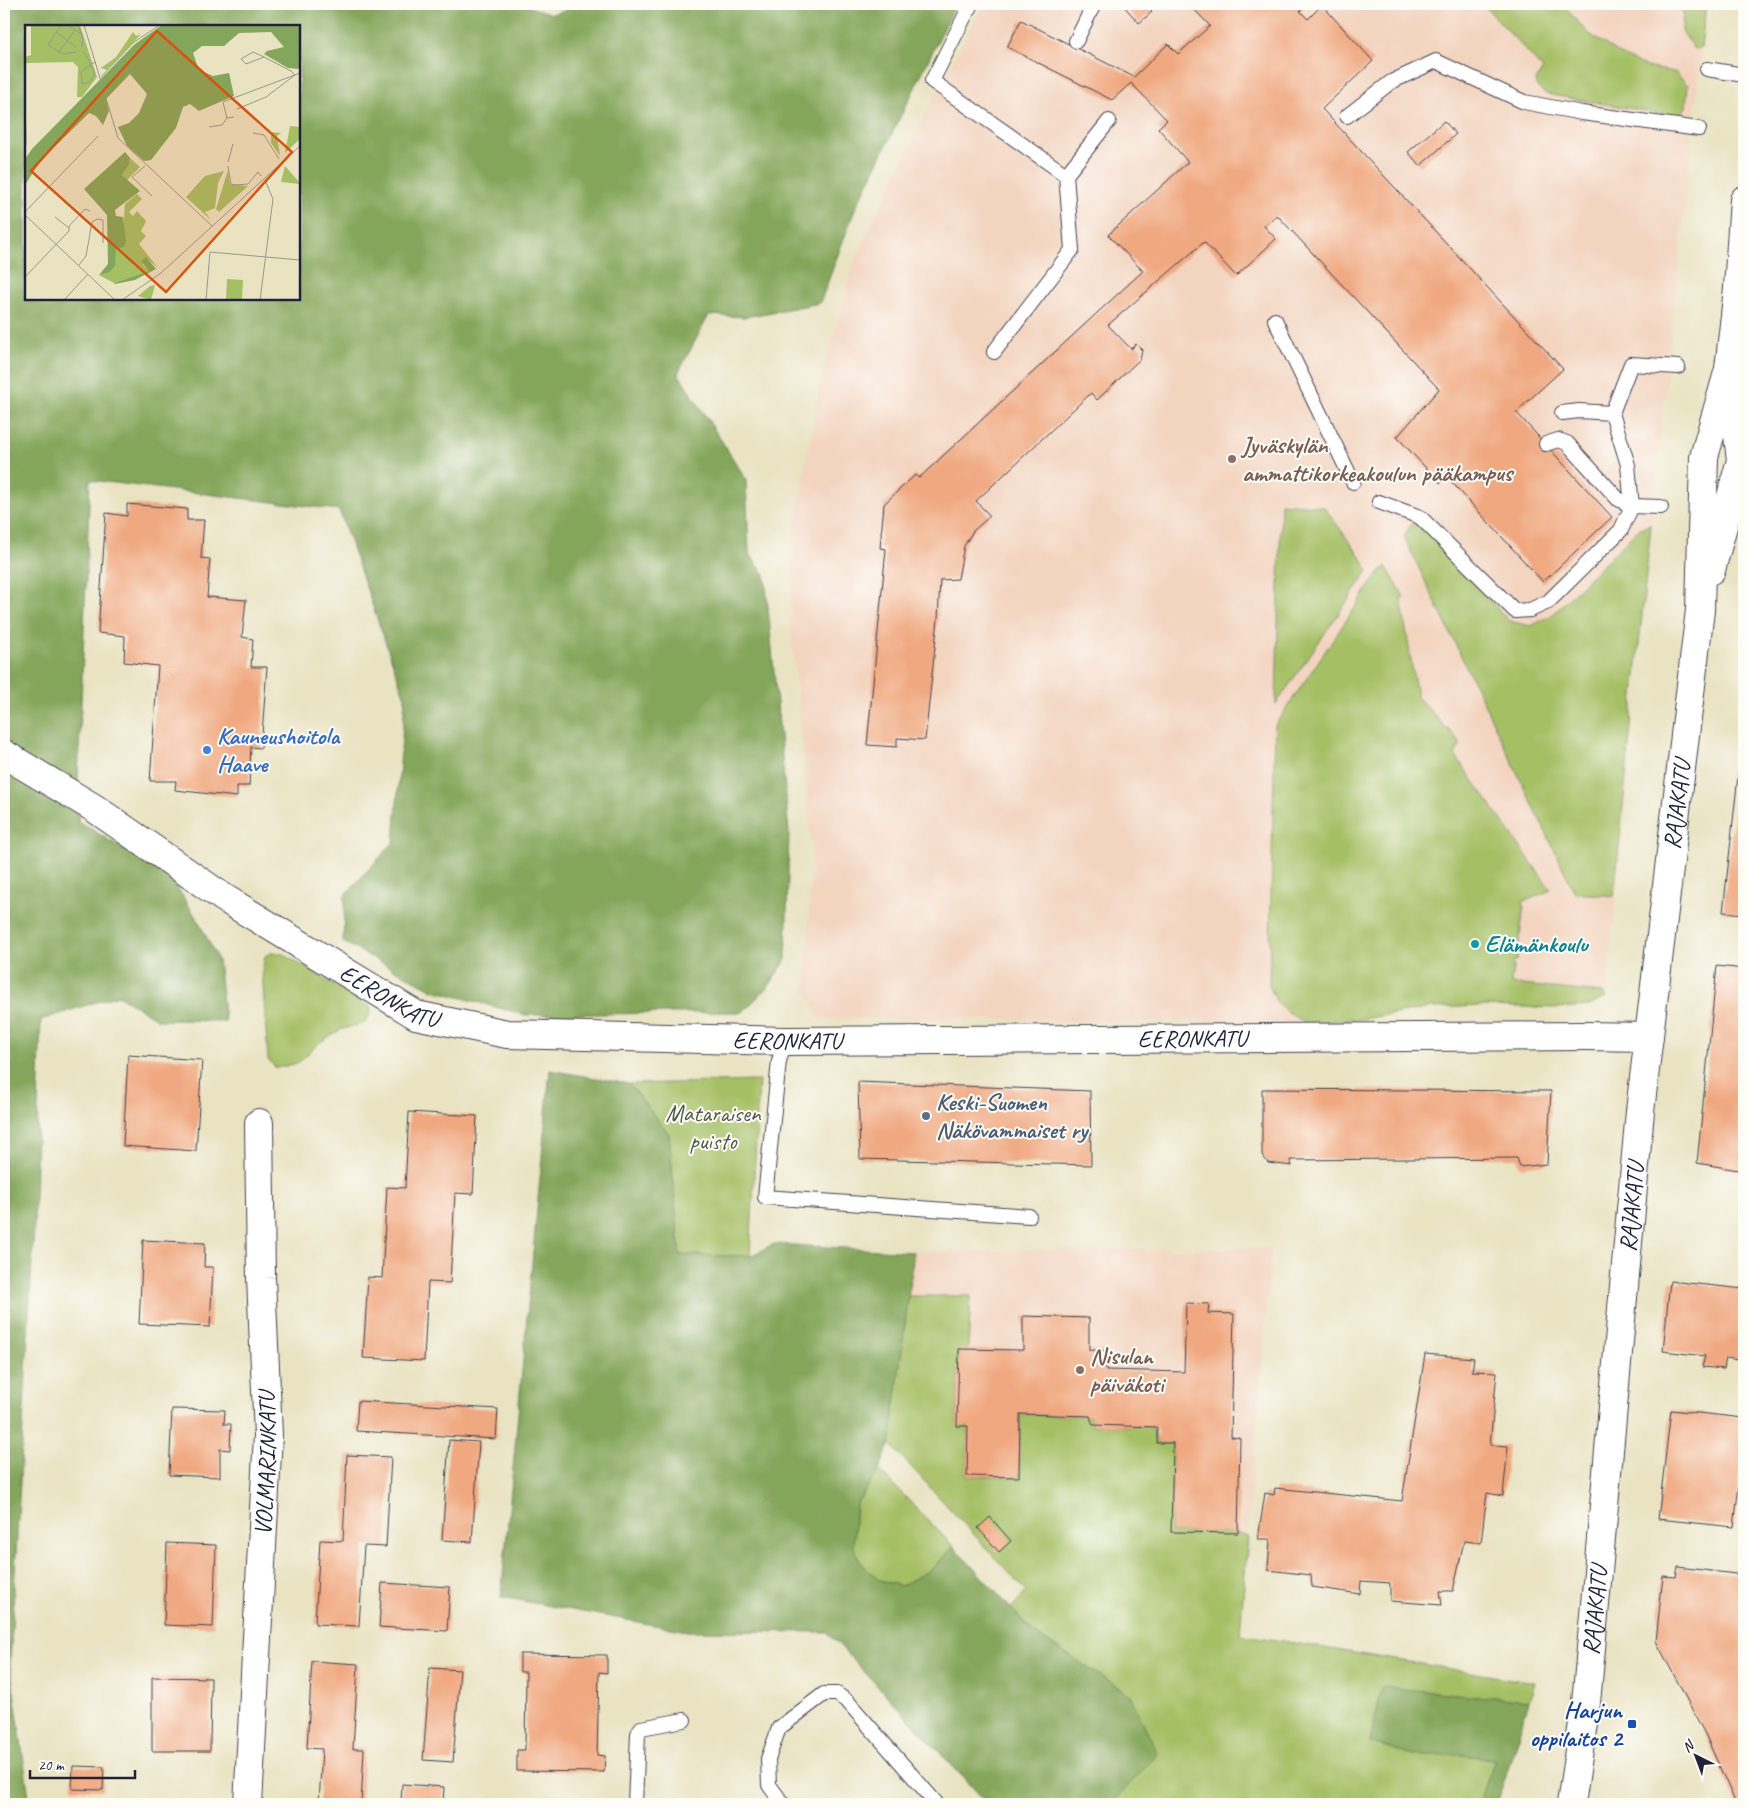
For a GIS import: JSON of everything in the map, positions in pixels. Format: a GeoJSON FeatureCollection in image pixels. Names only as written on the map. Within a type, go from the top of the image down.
{"type":"FeatureCollection","features":[{"type":"Feature","properties":{"kind":"street","name":"RAJAKATU"},"geometry":{"type":"LineString","coordinates":[[1700,610],[1741,460],[1737,370],[1738,288],[1744,200]]}},
{"type":"Feature","properties":{"kind":"street","name":"RAJAKATU"},"geometry":{"type":"LineString","coordinates":[[1571,1804],[1586,1703],[1640,1111],[1700,610],[1704,457],[1737,370]]}},
{"type":"Feature","properties":{"kind":"street","name":"EERONKATU"},"geometry":{"type":"LineString","coordinates":[[4,754],[94,808],[224,898],[416,1014],[507,1034],[785,1041],[1649,1037]]}},
{"type":"Feature","properties":{"kind":"street","name":"VOLMARINKATU"},"geometry":{"type":"LineString","coordinates":[[248,1804],[268,1434],[261,1278],[259,1123]]}},
{"type":"Feature","properties":{"kind":"lane"},"geometry":{"type":"LineString","coordinates":[[971,4],[932,81],[1066,175]]}},
{"type":"Feature","properties":{"kind":"lane"},"geometry":{"type":"LineString","coordinates":[[1076,41],[1094,4]]}},
{"type":"Feature","properties":{"kind":"lane"},"geometry":{"type":"LineString","coordinates":[[1347,116],[1391,82],[1436,61],[1524,102],[1582,113],[1699,129]]}},
{"type":"Feature","properties":{"kind":"lane"},"geometry":{"type":"LineString","coordinates":[[1707,69],[1744,75]]}},
{"type":"Feature","properties":{"kind":"lane"},"geometry":{"type":"LineString","coordinates":[[994,352],[1072,250],[1066,175],[1109,121]]}},
{"type":"Feature","properties":{"kind":"lane"},"geometry":{"type":"LineString","coordinates":[[1275,320],[1352,482]]}},
{"type":"Feature","properties":{"kind":"lane"},"geometry":{"type":"LineString","coordinates":[[1379,502],[1420,517],[1515,611],[1530,610],[1548,602],[1621,530],[1632,506],[1628,464],[1612,413],[1631,364],[1678,367]]}},
{"type":"Feature","properties":{"kind":"lane"},"geometry":{"type":"LineString","coordinates":[[1562,413],[1578,411],[1612,413]]}},
{"type":"Feature","properties":{"kind":"lane"},"geometry":{"type":"LineString","coordinates":[[1546,444],[1558,440],[1567,443],[1618,499],[1632,506],[1661,507]]}},
{"type":"Feature","properties":{"kind":"lane"},"geometry":{"type":"LineString","coordinates":[[785,1041],[779,1061],[765,1196],[1029,1216]]}},
{"type":"Feature","properties":{"kind":"lane"},"geometry":{"type":"LineString","coordinates":[[783,1804],[770,1785],[768,1759],[780,1728],[824,1694],[837,1694],[848,1702],[937,1804]]}},
{"type":"Feature","properties":{"kind":"lane"},"geometry":{"type":"LineString","coordinates":[[635,1804],[638,1734],[641,1728],[684,1720]]}},
{"type":"Feature","properties":{"kind":"shaded area","name":"Jyväskylän ammattikorkeakoulun pääkampus"},"geometry":{"type":"Polygon","coordinates":[[[983,4],[1706,4],[1651,525],[1606,998],[1589,1006],[1557,1008],[1483,1006],[1431,1008],[1362,1019],[1304,1023],[819,1018],[806,991],[812,848],[790,619],[795,528],[818,392],[854,262],[916,132],[983,4]]]}},
{"type":"Feature","properties":{"kind":"shaded area","name":"Nisulan päiväkoti"},"geometry":{"type":"Polygon","coordinates":[[[1271,1248],[1242,1605],[890,1444],[914,1252],[1271,1248]]]}},
{"type":"Feature","properties":{"kind":"green space"},"geometry":{"type":"Polygon","coordinates":[[[4,4],[520,4],[552,14],[583,4],[956,4],[855,209],[820,303],[745,317],[709,315],[678,373],[746,479],[749,553],[765,575],[789,832],[786,960],[769,986],[743,1012],[525,1015],[433,990],[343,942],[345,895],[394,842],[405,698],[339,510],[90,480],[78,821],[172,879],[200,924],[218,960],[225,1021],[158,1020],[118,995],[41,1020],[34,1225],[10,1664],[30,1804],[4,1804],[4,4]]]}},
{"type":"Feature","properties":{"kind":"green space"},"geometry":{"type":"Polygon","coordinates":[[[1483,4],[1562,4],[1588,33],[1626,58],[1650,68],[1675,72],[1688,85],[1686,107],[1679,117],[1546,94],[1537,87],[1536,80],[1543,69],[1483,4]]]}},
{"type":"Feature","properties":{"kind":"green space"},"geometry":{"type":"Polygon","coordinates":[[[1683,4],[1706,4],[1701,48],[1694,49],[1682,31],[1683,4]]]}},
{"type":"Feature","properties":{"kind":"green space"},"geometry":{"type":"Polygon","coordinates":[[[1281,503],[1324,507],[1362,559],[1368,571],[1276,704],[1281,503]]]}},
{"type":"Feature","properties":{"kind":"green space"},"geometry":{"type":"Polygon","coordinates":[[[1417,522],[1509,621],[1531,626],[1553,614],[1640,528],[1651,525],[1614,896],[1575,893],[1404,537],[1411,525],[1417,522]]]}},
{"type":"Feature","properties":{"kind":"green space"},"geometry":{"type":"Polygon","coordinates":[[[1386,566],[1404,597],[1401,598],[1417,697],[1461,743],[1455,755],[1551,890],[1523,902],[1517,961],[1514,960],[1511,984],[1603,993],[1606,998],[1589,1006],[1557,1008],[1483,1006],[1431,1008],[1362,1019],[1304,1023],[1286,1011],[1276,1001],[1269,985],[1275,725],[1373,581],[1386,566]]]}},
{"type":"Feature","properties":{"kind":"green space"},"geometry":{"type":"Polygon","coordinates":[[[273,952],[283,954],[370,1007],[371,1012],[365,1023],[342,1029],[320,1042],[298,1063],[276,1068],[268,1060],[262,971],[265,956],[273,952]]]}},
{"type":"Feature","properties":{"kind":"green space"},"geometry":{"type":"Polygon","coordinates":[[[550,1070],[629,1084],[669,1134],[680,1255],[750,1256],[774,1244],[914,1252],[890,1444],[879,1470],[856,1504],[853,1546],[861,1564],[879,1580],[901,1586],[930,1570],[954,1547],[1034,1633],[1130,1695],[1158,1754],[1111,1804],[988,1804],[827,1632],[687,1631],[501,1597],[550,1070]]]}},
{"type":"Feature","properties":{"kind":"green space","name":"Mataraisen puisto"},"geometry":{"type":"Polygon","coordinates":[[[759,1081],[750,1256],[679,1255],[669,1134],[629,1084],[759,1081]]]}},
{"type":"Feature","properties":{"kind":"green space"},"geometry":{"type":"Polygon","coordinates":[[[908,1296],[971,1296],[968,1349],[959,1349],[957,1425],[968,1426],[967,1476],[1019,1477],[1020,1414],[1090,1416],[1093,1425],[1152,1427],[1157,1443],[1173,1443],[1171,1532],[1238,1533],[1248,1536],[1240,1634],[1535,1683],[1529,1701],[1382,1687],[1463,1755],[1495,1759],[1479,1804],[1111,1804],[1157,1754],[1130,1695],[1034,1633],[1011,1609],[1026,1591],[890,1444],[908,1296]]]}},
{"type":"Feature","properties":{"kind":"green space"},"geometry":{"type":"Polygon","coordinates":[[[879,1470],[954,1547],[930,1570],[901,1586],[879,1580],[861,1564],[853,1546],[856,1504],[879,1470]]]}},
{"type":"Feature","properties":{"kind":"green space"},"geometry":{"type":"Polygon","coordinates":[[[1382,1687],[1529,1701],[1497,1804],[1479,1804],[1495,1759],[1463,1755],[1409,1755],[1370,1742],[1382,1687]]]}},
{"type":"Feature","properties":{"kind":"building"},"geometry":{"type":"Polygon","coordinates":[[[1122,4],[1145,4],[1152,12],[1139,23],[1122,4]]]}},
{"type":"Feature","properties":{"kind":"building"},"geometry":{"type":"Polygon","coordinates":[[[1189,4],[1308,4],[1300,11],[1308,19],[1322,5],[1373,61],[1322,109],[1563,369],[1516,412],[1612,517],[1543,582],[1447,477],[1440,483],[1397,437],[1439,389],[1277,215],[1264,226],[1276,239],[1236,276],[1204,242],[1108,325],[1131,349],[1136,344],[1142,350],[1140,359],[1097,400],[1091,393],[976,501],[990,516],[973,531],[964,546],[958,579],[940,580],[938,619],[925,740],[897,738],[897,747],[867,745],[886,549],[880,548],[884,504],[915,475],[919,478],[1143,271],[1108,235],[1188,162],[1158,128],[1167,120],[1131,83],[1112,100],[1007,47],[1021,20],[1134,77],[1168,44],[1178,54],[1210,26],[1189,4]]]}},
{"type":"Feature","properties":{"kind":"building"},"geometry":{"type":"Polygon","coordinates":[[[1444,121],[1456,134],[1420,166],[1408,152],[1444,121]]]}},
{"type":"Feature","properties":{"kind":"building"},"geometry":{"type":"Polygon","coordinates":[[[127,504],[187,509],[187,520],[204,520],[201,558],[210,559],[207,597],[246,600],[242,637],[253,639],[251,667],[267,667],[261,748],[251,747],[249,786],[237,786],[237,797],[175,790],[176,781],[150,781],[158,666],[124,662],[125,636],[98,633],[106,513],[127,516],[127,504]]]}},
{"type":"Feature","properties":{"kind":"building"},"geometry":{"type":"Polygon","coordinates":[[[1744,730],[1744,914],[1723,912],[1744,730]]]}},
{"type":"Feature","properties":{"kind":"building"},"geometry":{"type":"Polygon","coordinates":[[[1717,966],[1744,969],[1744,1171],[1697,1163],[1717,966]]]}},
{"type":"Feature","properties":{"kind":"building"},"geometry":{"type":"Polygon","coordinates":[[[128,1055],[202,1060],[196,1151],[123,1146],[128,1055]]]}},
{"type":"Feature","properties":{"kind":"building"},"geometry":{"type":"Polygon","coordinates":[[[858,1082],[1090,1091],[1091,1165],[860,1159],[858,1082]]]}},
{"type":"Feature","properties":{"kind":"building"},"geometry":{"type":"Polygon","coordinates":[[[1262,1089],[1551,1091],[1547,1164],[1520,1167],[1517,1158],[1290,1160],[1292,1166],[1268,1163],[1262,1155],[1262,1089]]]}},
{"type":"Feature","properties":{"kind":"building"},"geometry":{"type":"Polygon","coordinates":[[[409,1112],[477,1116],[473,1194],[455,1193],[450,1283],[428,1282],[424,1361],[363,1358],[368,1277],[382,1278],[387,1187],[405,1188],[409,1112]]]}},
{"type":"Feature","properties":{"kind":"building"},"geometry":{"type":"Polygon","coordinates":[[[143,1240],[205,1243],[204,1267],[213,1267],[210,1327],[139,1324],[143,1240]]]}},
{"type":"Feature","properties":{"kind":"building"},"geometry":{"type":"Polygon","coordinates":[[[1670,1281],[1744,1289],[1744,1361],[1726,1358],[1724,1369],[1702,1367],[1705,1356],[1663,1351],[1670,1281]]]}},
{"type":"Feature","properties":{"kind":"building"},"geometry":{"type":"Polygon","coordinates":[[[1186,1303],[1209,1304],[1208,1313],[1234,1314],[1231,1437],[1240,1438],[1238,1533],[1171,1532],[1173,1443],[1157,1443],[1157,1427],[1093,1425],[1090,1416],[1020,1414],[1019,1477],[967,1476],[968,1426],[957,1426],[959,1349],[1023,1350],[1023,1316],[1089,1318],[1089,1350],[1107,1351],[1106,1370],[1184,1372],[1186,1303]]]}},
{"type":"Feature","properties":{"kind":"building"},"geometry":{"type":"Polygon","coordinates":[[[1425,1354],[1474,1358],[1472,1371],[1497,1372],[1490,1445],[1508,1446],[1503,1496],[1487,1493],[1481,1543],[1464,1541],[1453,1591],[1440,1591],[1442,1605],[1390,1601],[1390,1583],[1361,1581],[1360,1594],[1312,1587],[1311,1575],[1268,1570],[1270,1539],[1258,1539],[1265,1493],[1274,1495],[1275,1488],[1402,1501],[1425,1354]]]}},
{"type":"Feature","properties":{"kind":"building"},"geometry":{"type":"Polygon","coordinates":[[[358,1401],[498,1409],[496,1439],[356,1431],[358,1401]]]}},
{"type":"Feature","properties":{"kind":"building"},"geometry":{"type":"Polygon","coordinates":[[[172,1409],[225,1410],[224,1424],[231,1424],[230,1450],[220,1449],[220,1477],[169,1475],[172,1409]]]}},
{"type":"Feature","properties":{"kind":"building"},"geometry":{"type":"Polygon","coordinates":[[[1671,1410],[1744,1418],[1744,1441],[1734,1527],[1658,1519],[1671,1410]]]}},
{"type":"Feature","properties":{"kind":"building"},"geometry":{"type":"Polygon","coordinates":[[[449,1440],[479,1442],[472,1542],[442,1540],[449,1440]]]}},
{"type":"Feature","properties":{"kind":"building"},"geometry":{"type":"Polygon","coordinates":[[[347,1455],[391,1457],[386,1547],[364,1546],[359,1626],[315,1624],[320,1540],[343,1541],[347,1455]]]}},
{"type":"Feature","properties":{"kind":"building"},"geometry":{"type":"Polygon","coordinates":[[[990,1517],[1011,1541],[999,1552],[978,1528],[990,1517]]]}},
{"type":"Feature","properties":{"kind":"building"},"geometry":{"type":"Polygon","coordinates":[[[167,1543],[216,1545],[213,1627],[164,1625],[167,1543]]]}},
{"type":"Feature","properties":{"kind":"building"},"geometry":{"type":"Polygon","coordinates":[[[1678,1567],[1744,1575],[1744,1804],[1736,1804],[1706,1736],[1656,1641],[1663,1576],[1676,1577],[1678,1567]]]}},
{"type":"Feature","properties":{"kind":"building"},"geometry":{"type":"Polygon","coordinates":[[[382,1583],[450,1587],[447,1631],[379,1627],[382,1583]]]}},
{"type":"Feature","properties":{"kind":"building"},"geometry":{"type":"Polygon","coordinates":[[[520,1654],[607,1655],[607,1673],[599,1672],[597,1755],[605,1756],[604,1772],[517,1771],[517,1750],[525,1750],[526,1672],[520,1672],[520,1654]]]}},
{"type":"Feature","properties":{"kind":"building"},"geometry":{"type":"Polygon","coordinates":[[[312,1661],[358,1664],[353,1749],[364,1749],[361,1804],[319,1804],[322,1749],[307,1748],[312,1661]]]}},
{"type":"Feature","properties":{"kind":"building"},"geometry":{"type":"Polygon","coordinates":[[[430,1668],[460,1670],[453,1762],[423,1760],[430,1668]]]}},
{"type":"Feature","properties":{"kind":"building"},"geometry":{"type":"Polygon","coordinates":[[[152,1677],[211,1678],[210,1751],[152,1751],[152,1677]]]}},
{"type":"Feature","properties":{"kind":"building"},"geometry":{"type":"Polygon","coordinates":[[[73,1766],[104,1767],[103,1790],[72,1789],[73,1766]]]}},
{"type":"Feature","properties":{"kind":"building"},"geometry":{"type":"Polygon","coordinates":[[[402,1784],[444,1787],[443,1804],[401,1804],[402,1784]]]}},
{"type":"Feature","properties":{"kind":"place","name":"Jyväskylän ammattikorkeakoulun pääkampus"},"geometry":{"type":"Point","coordinates":[1232,459]}},
{"type":"Feature","properties":{"kind":"place","name":"Kauneushoitola Haave"},"geometry":{"type":"Point","coordinates":[207,750]}},
{"type":"Feature","properties":{"kind":"place","name":"Elämänkoulu"},"geometry":{"type":"Point","coordinates":[1475,944]}},
{"type":"Feature","properties":{"kind":"place","name":"Keski-Suomen Näkövammaiset ry"},"geometry":{"type":"Point","coordinates":[926,1116]}},
{"type":"Feature","properties":{"kind":"place","name":"Nisulan päiväkoti"},"geometry":{"type":"Point","coordinates":[1080,1370]}},
{"type":"Feature","properties":{"kind":"place","name":"Harjun oppilaitos 2"},"geometry":{"type":"Point","coordinates":[1632,1724]}}]}
